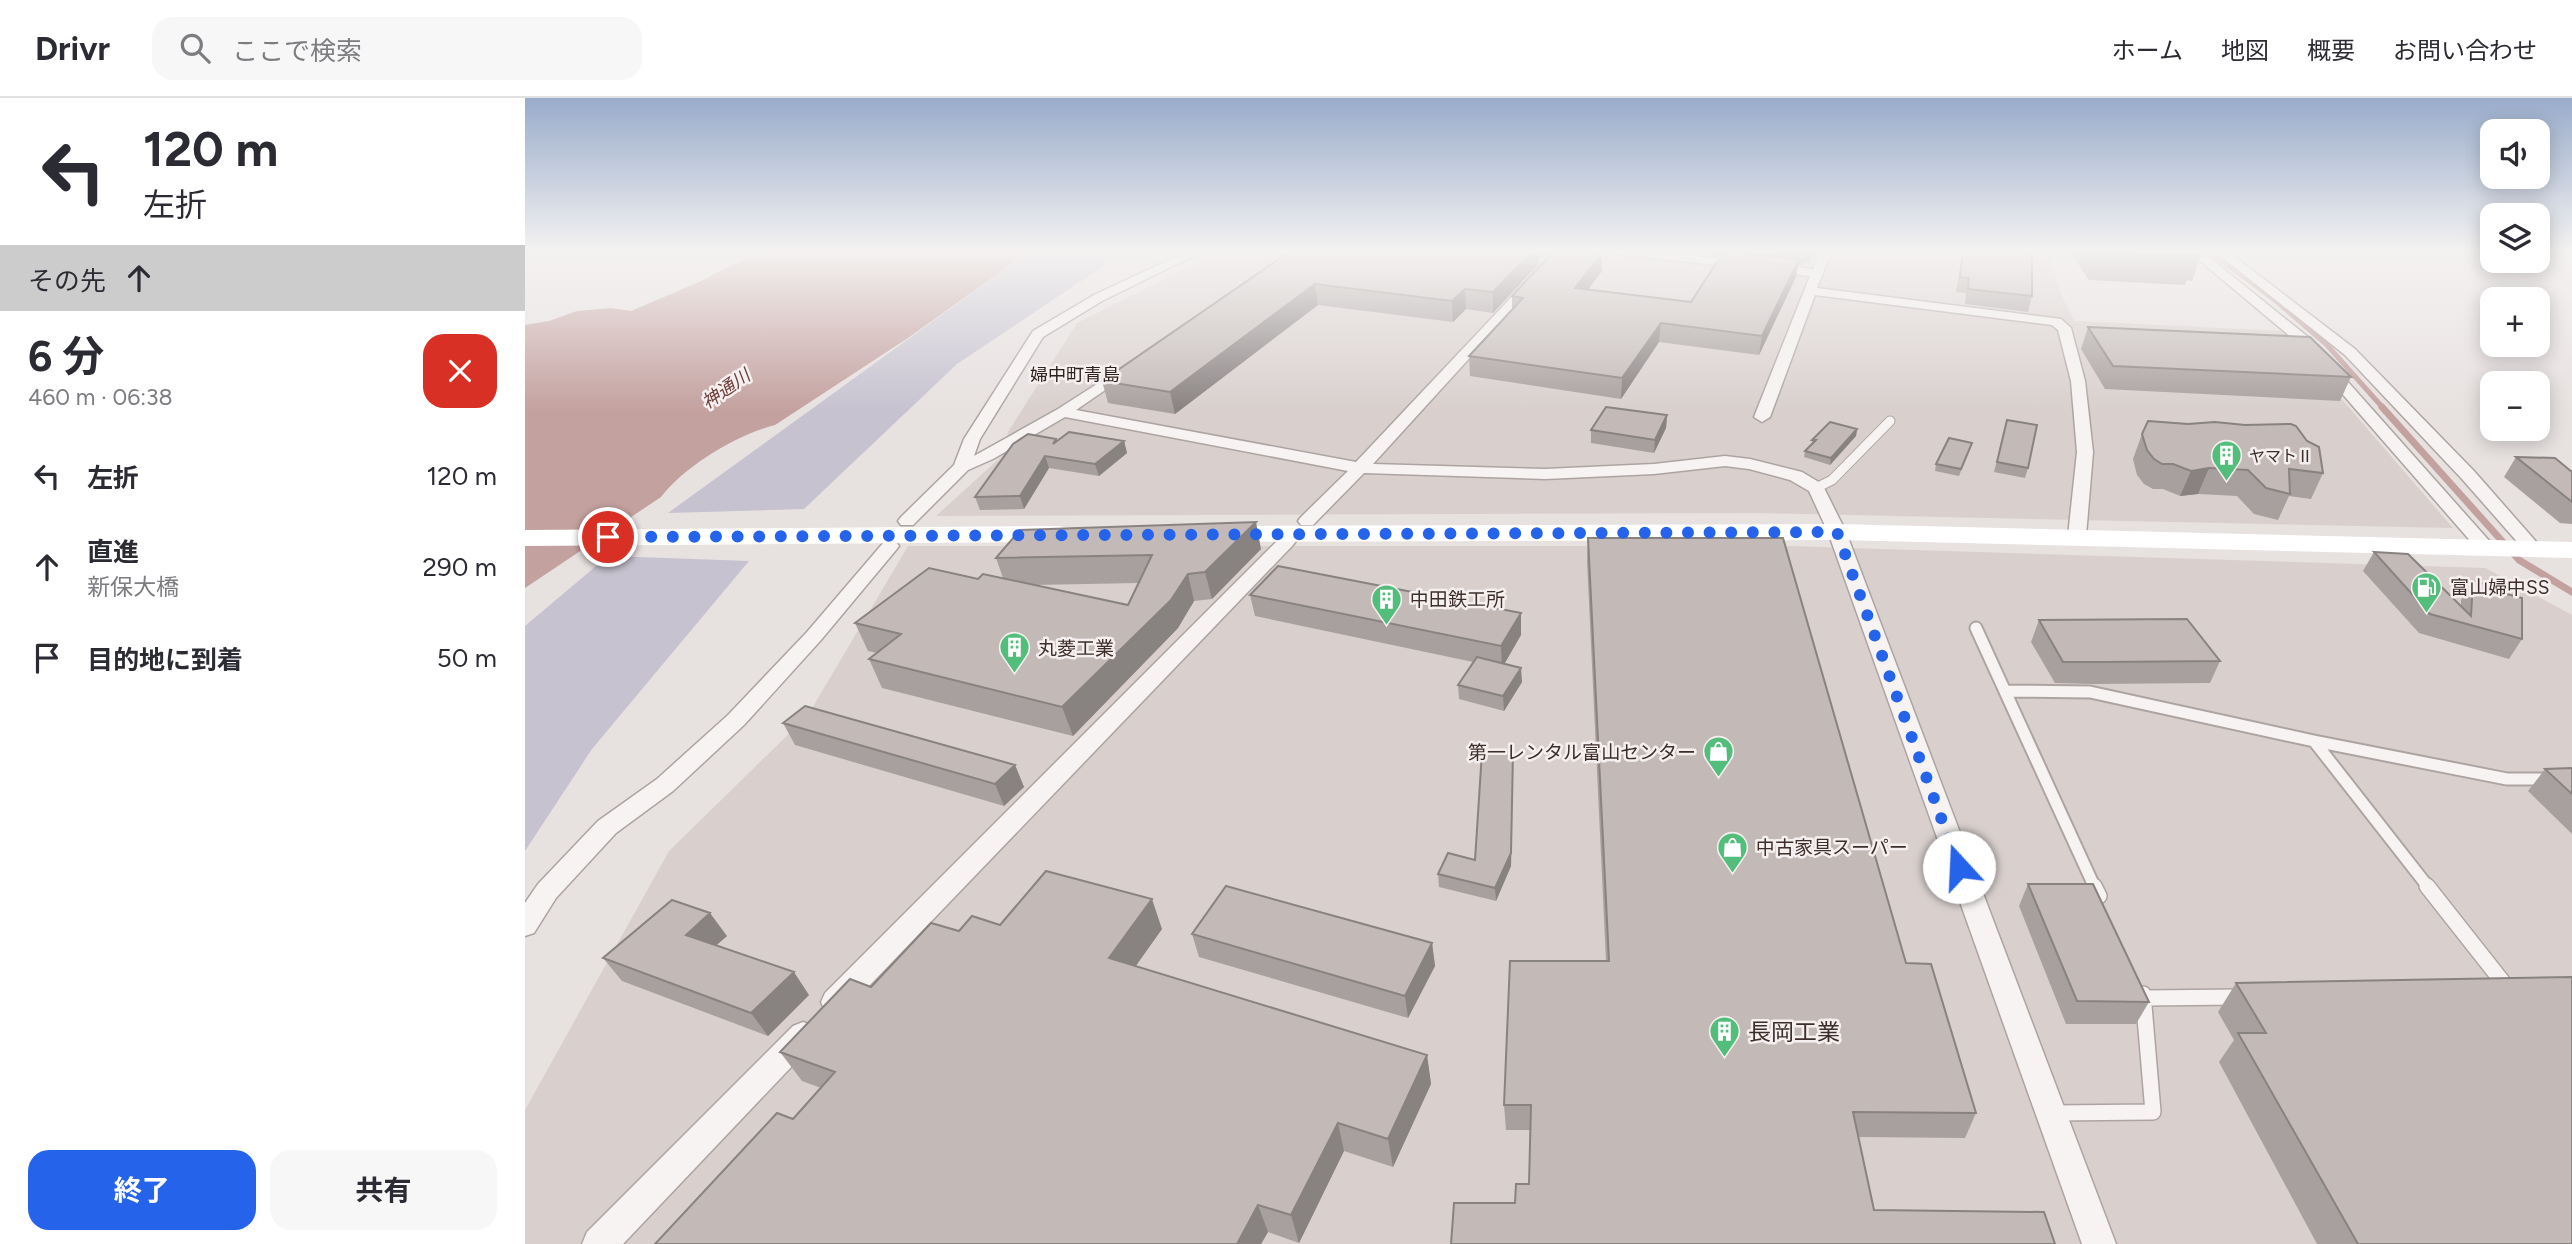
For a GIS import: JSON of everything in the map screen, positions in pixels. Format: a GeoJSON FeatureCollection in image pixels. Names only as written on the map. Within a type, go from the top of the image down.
{"type":"FeatureCollection","features":[{"type":"Feature","properties":{"kind":"street"},"geometry":{"type":"LineString","coordinates":[[962,467],[972,439],[1038,334],[1089,303]]}},
{"type":"Feature","properties":{"kind":"street"},"geometry":{"type":"LineString","coordinates":[[1307,521],[1513,303]]}},
{"type":"Feature","properties":{"kind":"street"},"geometry":{"type":"LineString","coordinates":[[1762,417],[1804,303]]}},
{"type":"Feature","properties":{"kind":"street"},"geometry":{"type":"LineString","coordinates":[[1911,303],[2056,322],[2064,328],[2078,381],[2085,452],[2077,536]]}},
{"type":"Feature","properties":{"kind":"street"},"geometry":{"type":"LineString","coordinates":[[2258,303],[2303,340],[2486,548]]}},
{"type":"Feature","properties":{"kind":"street"},"geometry":{"type":"LineString","coordinates":[[2290,303],[2350,352],[2468,475],[2533,549]]}},
{"type":"Feature","properties":{"kind":"street"},"geometry":{"type":"LineString","coordinates":[[907,521],[962,467],[987,456],[1063,412],[1141,359]]}},
{"type":"Feature","properties":{"kind":"street"},"geometry":{"type":"LineString","coordinates":[[1063,412],[1360,468],[1545,474],[1654,469],[1725,461],[1775,469],[1796,476],[1816,488],[1837,532],[2099,1244]]}},
{"type":"Feature","properties":{"kind":"street"},"geometry":{"type":"LineString","coordinates":[[1193,534],[1837,532],[2572,550]]}},
{"type":"Feature","properties":{"kind":"street"},"geometry":{"type":"LineString","coordinates":[[525,538],[1081,534]]}},
{"type":"Feature","properties":{"kind":"street"},"geometry":{"type":"LineString","coordinates":[[600,1244],[1287,541]]}},
{"type":"Feature","properties":{"kind":"street"},"geometry":{"type":"LineString","coordinates":[[525,925],[547,891],[607,827],[664,785],[736,720],[814,636],[890,546]]}},
{"type":"Feature","properties":{"kind":"lane"},"geometry":{"type":"LineString","coordinates":[[1816,488],[1832,480],[1890,421]]}},
{"type":"Feature","properties":{"kind":"lane"},"geometry":{"type":"LineString","coordinates":[[1976,628],[2106,912]]}},
{"type":"Feature","properties":{"kind":"lane"},"geometry":{"type":"LineString","coordinates":[[2005,691],[2090,692],[2313,741],[2507,779],[2572,779]]}},
{"type":"Feature","properties":{"kind":"lane"},"geometry":{"type":"LineString","coordinates":[[2313,741],[2512,995]]}},
{"type":"Feature","properties":{"kind":"lane"},"geometry":{"type":"LineString","coordinates":[[2050,1113],[2153,1112],[2142,992],[2254,997]]}},
{"type":"Feature","properties":{"kind":"shaded area"},"geometry":{"type":"Polygon","coordinates":[[[957,303],[1047,303],[957,364],[804,509],[668,513],[957,303]]]}},
{"type":"Feature","properties":{"kind":"shaded area"},"geometry":{"type":"Polygon","coordinates":[[[1116,303],[2065,303],[2074,321],[2283,331],[2453,528],[1752,513],[936,516],[1003,455],[1008,432],[1077,323],[1116,303]]]}},
{"type":"Feature","properties":{"kind":"shaded area"},"geometry":{"type":"Polygon","coordinates":[[[908,546],[1789,546],[2485,568],[2572,615],[2572,1244],[525,1244],[525,1110],[669,851],[808,715],[908,546]]]}},
{"type":"Feature","properties":{"kind":"shaded area"},"geometry":{"type":"Polygon","coordinates":[[[608,556],[749,561],[592,749],[525,851],[525,626],[608,556]]]}},
{"type":"Feature","properties":{"kind":"water","name":"神通川"},"geometry":{"type":"Polygon","coordinates":[[[649,303],[956,303],[775,425],[744,436],[712,453],[683,474],[661,497],[525,588],[525,325],[549,321],[577,311],[611,308],[631,311],[649,303]]]}},
{"type":"Feature","properties":{"kind":"building"},"geometry":{"type":"Polygon","coordinates":[[[1214,303],[1289,303],[1170,392],[1102,381],[1214,303]]]}},
{"type":"Feature","properties":{"kind":"building"},"geometry":{"type":"Polygon","coordinates":[[[1518,303],[1778,303],[1762,336],[1661,323],[1622,378],[1469,356],[1518,303]]]}},
{"type":"Feature","properties":{"kind":"building"},"geometry":{"type":"Polygon","coordinates":[[[2088,327],[2310,337],[2351,377],[2113,366],[2088,327]]]}},
{"type":"Feature","properties":{"kind":"building"},"geometry":{"type":"Polygon","coordinates":[[[1606,407],[1667,415],[1655,440],[1591,430],[1606,407]]]}},
{"type":"Feature","properties":{"kind":"building"},"geometry":{"type":"Polygon","coordinates":[[[2007,420],[2037,425],[2028,468],[1997,462],[2007,420]]]}},
{"type":"Feature","properties":{"kind":"building"},"geometry":{"type":"Polygon","coordinates":[[[2148,421],[2188,424],[2291,424],[2296,426],[2307,441],[2319,447],[2323,473],[2289,469],[2290,494],[2266,488],[2248,470],[2209,468],[2191,471],[2173,464],[2162,464],[2147,450],[2142,434],[2148,421]]]}},
{"type":"Feature","properties":{"kind":"building"},"geometry":{"type":"Polygon","coordinates":[[[1830,422],[1857,429],[1831,458],[1805,451],[1816,440],[1812,440],[1830,422]]]}},
{"type":"Feature","properties":{"kind":"building"},"geometry":{"type":"Polygon","coordinates":[[[1069,432],[1124,441],[1095,464],[1045,456],[1020,496],[975,497],[1013,444],[1028,434],[1056,439],[1053,444],[1069,432]]]}},
{"type":"Feature","properties":{"kind":"building"},"geometry":{"type":"Polygon","coordinates":[[[1949,438],[1972,443],[1961,469],[1936,464],[1949,438]]]}},
{"type":"Feature","properties":{"kind":"building"},"geometry":{"type":"Polygon","coordinates":[[[2516,457],[2555,458],[2572,472],[2572,502],[2516,457]]]}},
{"type":"Feature","properties":{"kind":"building"},"geometry":{"type":"Polygon","coordinates":[[[1256,522],[1205,572],[1188,574],[1171,600],[1062,707],[869,659],[901,634],[855,623],[929,568],[978,579],[983,574],[1128,605],[1152,555],[996,558],[1020,530],[1256,522]]]}},
{"type":"Feature","properties":{"kind":"building"},"geometry":{"type":"Polygon","coordinates":[[[1588,538],[1783,538],[1906,963],[1931,964],[1976,1113],[1853,1112],[1874,1210],[2044,1212],[2055,1244],[1451,1244],[1454,1203],[1515,1203],[1516,1184],[1529,1184],[1531,1105],[1504,1105],[1510,961],[1609,961],[1588,538]]]}},
{"type":"Feature","properties":{"kind":"building"},"geometry":{"type":"Polygon","coordinates":[[[2374,552],[2408,554],[2471,616],[2473,581],[2500,588],[2499,592],[2522,598],[2522,639],[2430,614],[2374,552]]]}},
{"type":"Feature","properties":{"kind":"building"},"geometry":{"type":"Polygon","coordinates":[[[1278,566],[1521,613],[1501,646],[1250,595],[1278,566]]]}},
{"type":"Feature","properties":{"kind":"building"},"geometry":{"type":"Polygon","coordinates":[[[2187,619],[2220,661],[2063,662],[2039,620],[2187,619]]]}},
{"type":"Feature","properties":{"kind":"building"},"geometry":{"type":"Polygon","coordinates":[[[1477,657],[1521,668],[1503,696],[1458,685],[1477,657]]]}},
{"type":"Feature","properties":{"kind":"building"},"geometry":{"type":"Polygon","coordinates":[[[805,706],[1015,765],[995,784],[783,723],[805,706]]]}},
{"type":"Feature","properties":{"kind":"building"},"geometry":{"type":"Polygon","coordinates":[[[1482,752],[1513,752],[1511,853],[1495,888],[1438,874],[1448,853],[1475,860],[1482,752]]]}},
{"type":"Feature","properties":{"kind":"building"},"geometry":{"type":"Polygon","coordinates":[[[2572,768],[2572,794],[2545,769],[2572,768]]]}},
{"type":"Feature","properties":{"kind":"building"},"geometry":{"type":"Polygon","coordinates":[[[1046,871],[1152,899],[1109,958],[1427,1055],[1388,1139],[1338,1123],[1291,1215],[1258,1205],[1237,1244],[655,1244],[777,1113],[793,1119],[835,1072],[780,1052],[850,979],[871,987],[931,923],[959,931],[972,916],[1000,925],[1046,871]]]}},
{"type":"Feature","properties":{"kind":"building"},"geometry":{"type":"Polygon","coordinates":[[[2028,884],[2093,884],[2149,1002],[2077,1001],[2028,884]]]}},
{"type":"Feature","properties":{"kind":"building"},"geometry":{"type":"Polygon","coordinates":[[[1226,886],[1432,943],[1405,996],[1192,934],[1226,886]]]}},
{"type":"Feature","properties":{"kind":"building"},"geometry":{"type":"Polygon","coordinates":[[[672,900],[710,913],[686,935],[794,972],[751,1013],[603,958],[672,900]]]}},
{"type":"Feature","properties":{"kind":"building"},"geometry":{"type":"Polygon","coordinates":[[[2572,977],[2572,1244],[2358,1244],[2238,1033],[2266,1033],[2236,983],[2572,977]]]}},
{"type":"Feature","properties":{"kind":"waterway"},"geometry":{"type":"LineString","coordinates":[[2279,303],[2326,344],[2384,409]]}},
{"type":"Feature","properties":{"kind":"waterway"},"geometry":{"type":"LineString","coordinates":[[2382,407],[2519,560],[2572,592]]}},
{"type":"Feature","properties":{"kind":"place","name":"ヤマトⅡ"},"geometry":{"type":"Point","coordinates":[2226,483]}},
{"type":"Feature","properties":{"kind":"place","name":"富山婦中SS"},"geometry":{"type":"Point","coordinates":[2427,614]}},
{"type":"Feature","properties":{"kind":"place","name":"中田鉄工所"},"geometry":{"type":"Point","coordinates":[1387,626]}},
{"type":"Feature","properties":{"kind":"place","name":"丸菱工業"},"geometry":{"type":"Point","coordinates":[1015,675]}},
{"type":"Feature","properties":{"kind":"place","name":"第一レンタル富山センター"},"geometry":{"type":"Point","coordinates":[1719,779]}},
{"type":"Feature","properties":{"kind":"place","name":"中古家具スーパー"},"geometry":{"type":"Point","coordinates":[1733,874]}},
{"type":"Feature","properties":{"kind":"place","name":"長岡工業"},"geometry":{"type":"Point","coordinates":[1725,1059]}},
{"type":"Feature","properties":{"kind":"district","name":"婦中町青島"},"geometry":{"type":"Point","coordinates":[1075,375]}},
{"type":"Feature","properties":{"kind":"route"},"geometry":{"type":"LineString","coordinates":[[608,537],[1837,532],[1959,867]]}}]}
